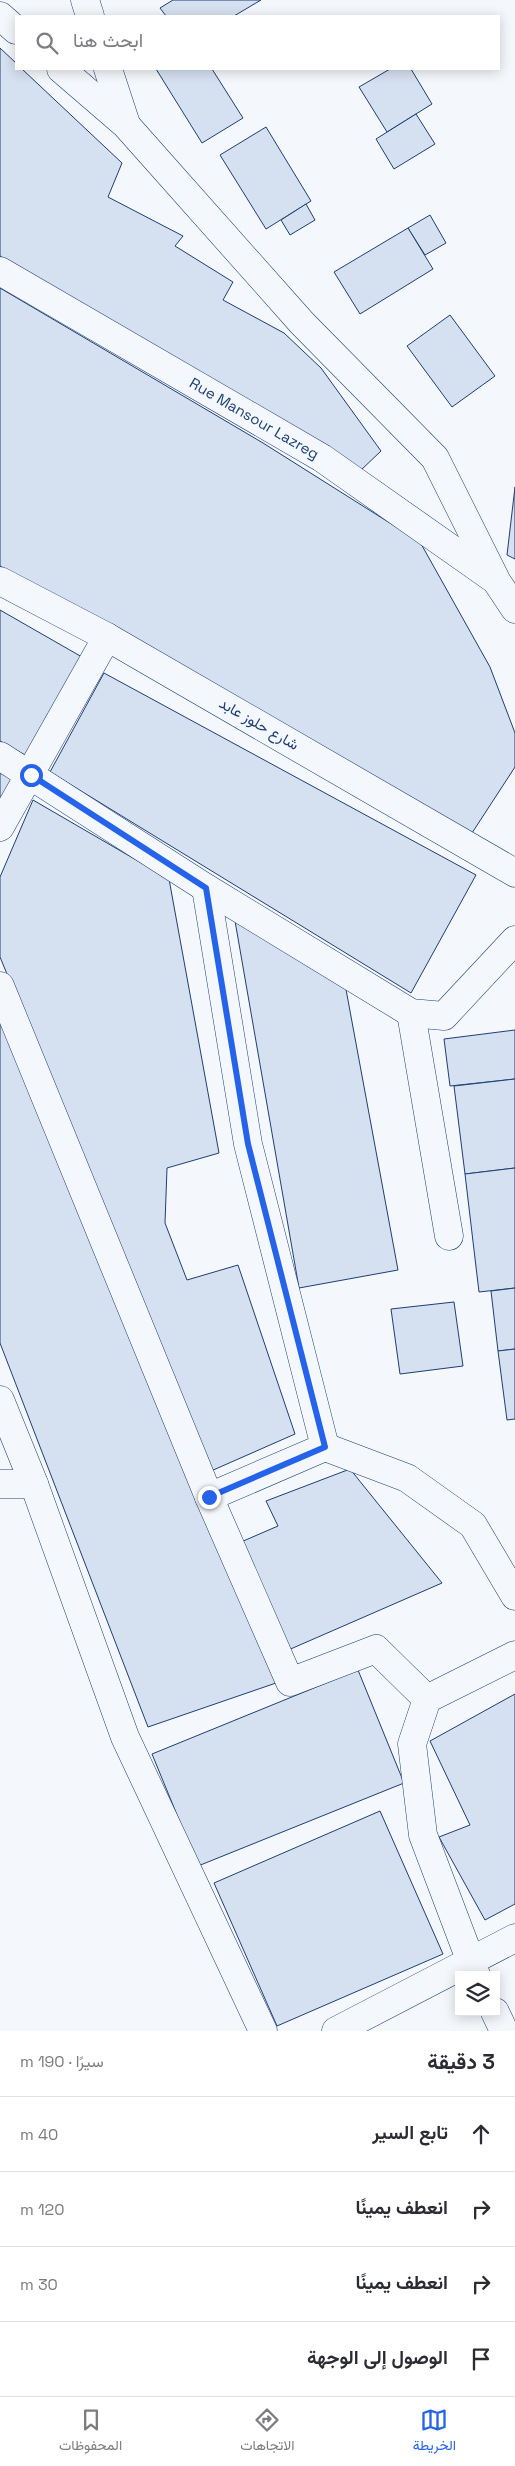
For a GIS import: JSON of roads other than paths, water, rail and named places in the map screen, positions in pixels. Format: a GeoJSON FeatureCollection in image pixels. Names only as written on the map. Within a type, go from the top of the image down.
{"type":"FeatureCollection","features":[{"type":"Feature","properties":{"kind":"street"},"geometry":{"type":"LineString","coordinates":[[84,0],[90,15]]}},
{"type":"Feature","properties":{"kind":"street"},"geometry":{"type":"LineString","coordinates":[[0,16],[15,29]]}},
{"type":"Feature","properties":{"kind":"street"},"geometry":{"type":"LineString","coordinates":[[62,70],[126,125],[302,323],[435,458],[497,582],[515,609]]}},
{"type":"Feature","properties":{"kind":"street"},"geometry":{"type":"LineString","coordinates":[[108,70],[126,125]]}},
{"type":"Feature","properties":{"kind":"street","name":"Rue Mansour Lazreg"},"geometry":{"type":"LineString","coordinates":[[0,271],[322,458],[497,582]]}},
{"type":"Feature","properties":{"kind":"street","name":"شارع حلوز عابد"},"geometry":{"type":"LineString","coordinates":[[0,581],[107,637],[515,873]]}},
{"type":"Feature","properties":{"kind":"street"},"geometry":{"type":"LineString","coordinates":[[0,826],[31,775],[107,637]]}},
{"type":"Feature","properties":{"kind":"street"},"geometry":{"type":"LineString","coordinates":[[0,756],[206,888],[411,1012],[444,1016],[515,940]]}},
{"type":"Feature","properties":{"kind":"street"},"geometry":{"type":"LineString","coordinates":[[206,888],[248,1144],[325,1447]]}},
{"type":"Feature","properties":{"kind":"street"},"geometry":{"type":"LineString","coordinates":[[0,986],[209,1497],[290,1682],[376,1649],[427,1699]]}},
{"type":"Feature","properties":{"kind":"street"},"geometry":{"type":"LineString","coordinates":[[411,1012],[450,1236]]}},
{"type":"Feature","properties":{"kind":"street"},"geometry":{"type":"LineString","coordinates":[[0,1400],[34,1484],[125,1737],[263,2031]]}},
{"type":"Feature","properties":{"kind":"street"},"geometry":{"type":"LineString","coordinates":[[209,1497],[325,1447],[407,1478],[472,1525],[515,1596]]}},
{"type":"Feature","properties":{"kind":"street"},"geometry":{"type":"LineString","coordinates":[[0,1484],[34,1484]]}},
{"type":"Feature","properties":{"kind":"street"},"geometry":{"type":"LineString","coordinates":[[473,1968],[423,1835],[412,1744],[427,1699],[515,1656]]}},
{"type":"Feature","properties":{"kind":"street"},"geometry":{"type":"LineString","coordinates":[[336,2031],[473,1968],[515,1938]]}},
{"type":"Feature","properties":{"kind":"street"},"geometry":{"type":"LineString","coordinates":[[497,2016],[504,2031]]}}]}
